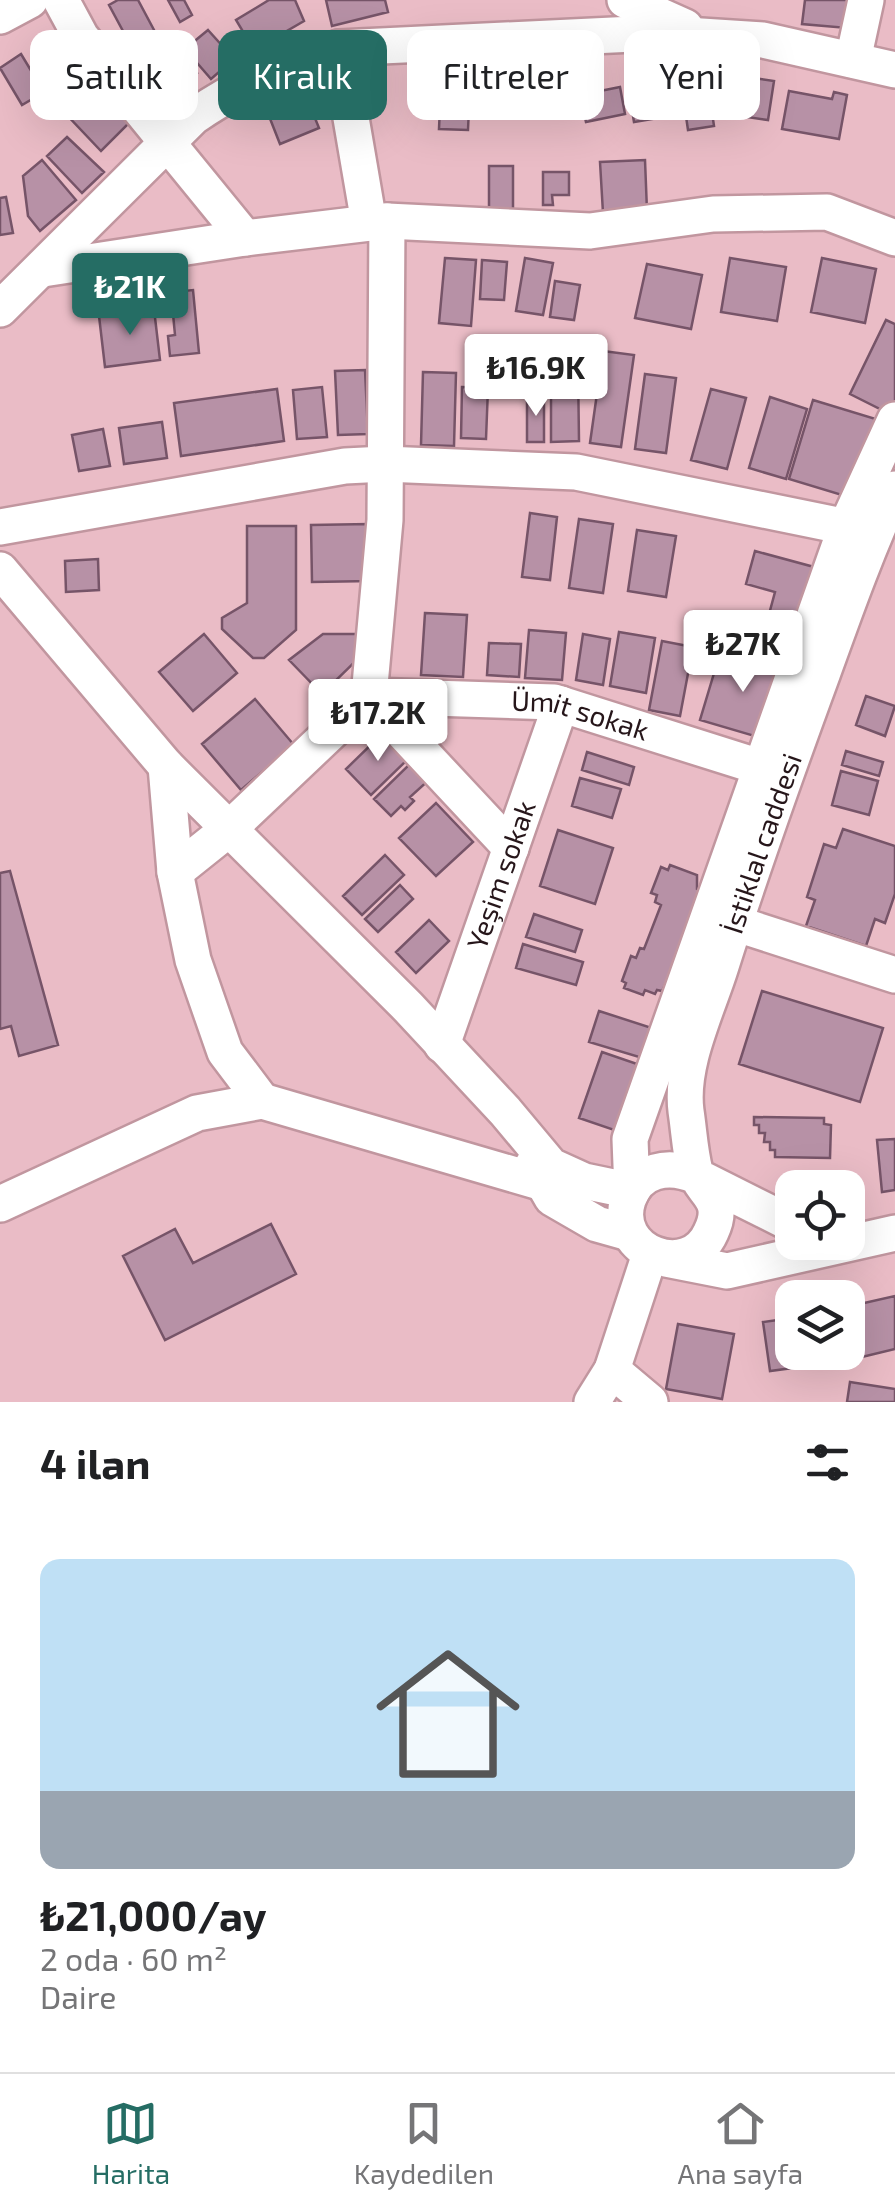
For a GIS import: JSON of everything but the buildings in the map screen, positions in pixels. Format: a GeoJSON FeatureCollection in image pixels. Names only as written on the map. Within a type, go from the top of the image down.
{"type":"FeatureCollection","features":[{"type":"Feature","properties":{"kind":"street"},"geometry":{"type":"LineString","coordinates":[[0,16],[30,0]]}},
{"type":"Feature","properties":{"kind":"street"},"geometry":{"type":"LineString","coordinates":[[61,0],[81,37],[245,238]]}},
{"type":"Feature","properties":{"kind":"street"},"geometry":{"type":"LineString","coordinates":[[625,0],[693,30]]}},
{"type":"Feature","properties":{"kind":"street"},"geometry":{"type":"LineString","coordinates":[[853,60],[866,0]]}},
{"type":"Feature","properties":{"kind":"street"},"geometry":{"type":"LineString","coordinates":[[387,46],[624,34]]}},
{"type":"Feature","properties":{"kind":"street"},"geometry":{"type":"LineString","coordinates":[[760,40],[895,70]]}},
{"type":"Feature","properties":{"kind":"street"},"geometry":{"type":"LineString","coordinates":[[0,309],[164,143],[218,101]]}},
{"type":"Feature","properties":{"kind":"street"},"geometry":{"type":"LineString","coordinates":[[174,872],[230,828],[370,696],[386,464],[378,222],[355,120]]}},
{"type":"Feature","properties":{"kind":"street"},"geometry":{"type":"LineString","coordinates":[[42,269],[378,222],[590,231],[713,214],[827,212],[895,238]]}},
{"type":"Feature","properties":{"kind":"street"},"geometry":{"type":"LineString","coordinates":[[872,533],[895,420]]}},
{"type":"Feature","properties":{"kind":"street"},"geometry":{"type":"LineString","coordinates":[[0,526],[344,466],[386,464],[576,472],[872,533]]}},
{"type":"Feature","properties":{"kind":"street"},"geometry":{"type":"LineString","coordinates":[[895,490],[872,533],[772,771],[630,1139],[632,1191],[626,1219],[648,1249],[728,1271],[895,1231]]}},
{"type":"Feature","properties":{"kind":"street"},"geometry":{"type":"LineString","coordinates":[[0,570],[166,766],[505,1111],[547,1175],[552,1198],[648,1249],[680,1258],[706,1242],[716,1214],[713,1198],[696,1176]]}},
{"type":"Feature","properties":{"kind":"street"},"geometry":{"type":"LineString","coordinates":[[370,696],[511,848]]}},
{"type":"Feature","properties":{"kind":"street","name":"Ümit sokak"},"geometry":{"type":"LineString","coordinates":[[370,696],[560,704],[772,771]]}},
{"type":"Feature","properties":{"kind":"street","name":"Yeşim sokak"},"geometry":{"type":"LineString","coordinates":[[442,1044],[560,704]]}},
{"type":"Feature","properties":{"kind":"street"},"geometry":{"type":"LineString","coordinates":[[166,766],[174,872],[193,960],[225,1052],[262,1102]]}},
{"type":"Feature","properties":{"kind":"street","name":"İstiklal caddesi"},"geometry":{"type":"LineString","coordinates":[[696,1176],[683,1087],[734,923],[772,771]]}},
{"type":"Feature","properties":{"kind":"street"},"geometry":{"type":"LineString","coordinates":[[734,923],[895,975]]}},
{"type":"Feature","properties":{"kind":"street"},"geometry":{"type":"LineString","coordinates":[[0,1204],[197,1113],[262,1102],[547,1175],[632,1191]]}},
{"type":"Feature","properties":{"kind":"street"},"geometry":{"type":"LineString","coordinates":[[632,1191],[641,1180],[668,1168],[696,1176],[775,1216]]}},
{"type":"Feature","properties":{"kind":"street"},"geometry":{"type":"LineString","coordinates":[[865,1231],[895,1231]]}},
{"type":"Feature","properties":{"kind":"street"},"geometry":{"type":"LineString","coordinates":[[592,1402],[612,1370],[648,1249]]}},
{"type":"Feature","properties":{"kind":"street"},"geometry":{"type":"LineString","coordinates":[[612,1370],[650,1402]]}}]}
